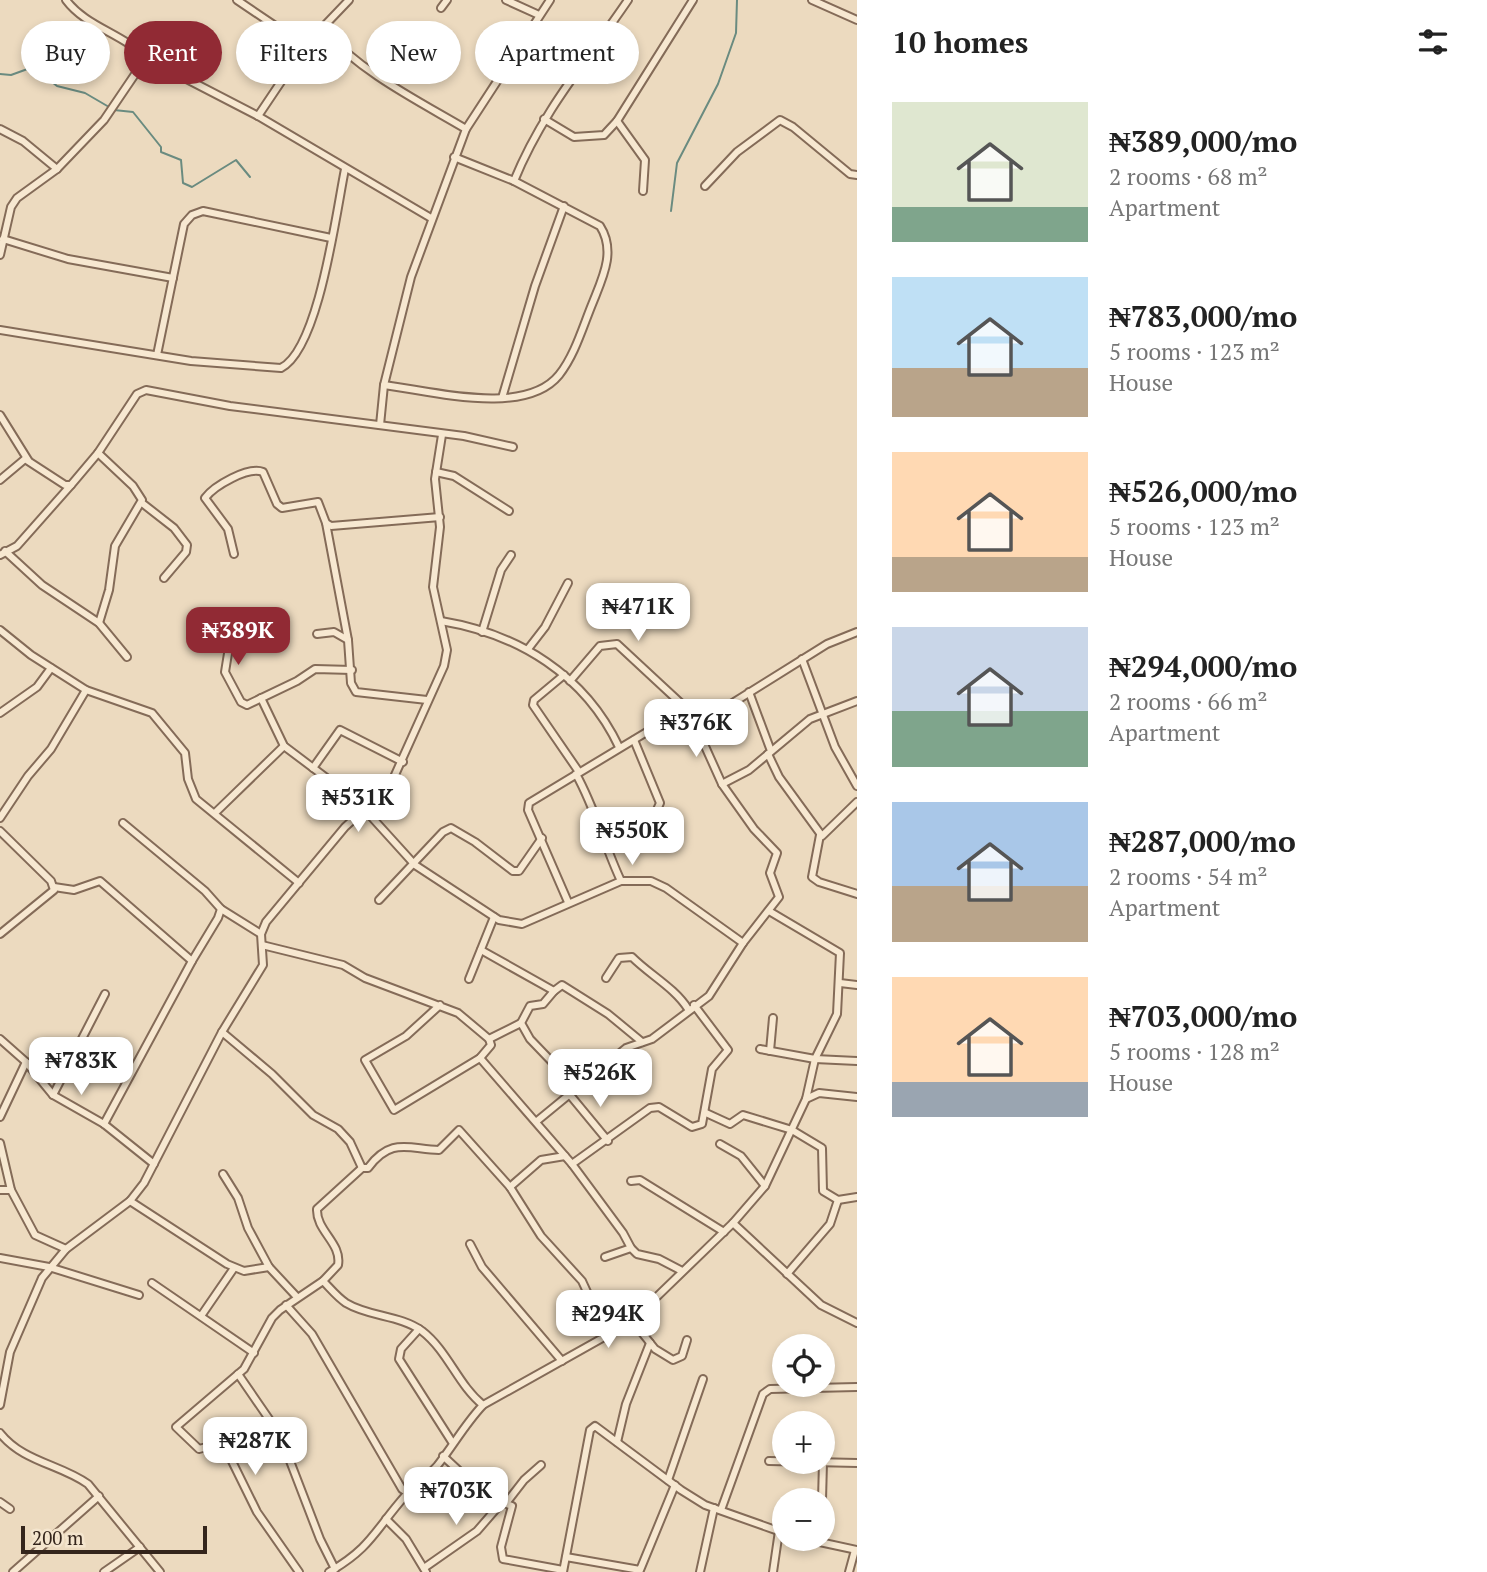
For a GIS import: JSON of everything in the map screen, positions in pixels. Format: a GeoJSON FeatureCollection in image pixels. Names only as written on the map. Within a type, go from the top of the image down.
{"type":"FeatureCollection","features":[{"type":"Feature","properties":{"kind":"street"},"geometry":{"type":"LineString","coordinates":[[66,0],[85,18],[124,41]]}},
{"type":"Feature","properties":{"kind":"street"},"geometry":{"type":"LineString","coordinates":[[237,0],[268,21]]}},
{"type":"Feature","properties":{"kind":"street"},"geometry":{"type":"LineString","coordinates":[[329,21],[349,0]]}},
{"type":"Feature","properties":{"kind":"street"},"geometry":{"type":"LineString","coordinates":[[441,8],[447,0]]}},
{"type":"Feature","properties":{"kind":"street"},"geometry":{"type":"LineString","coordinates":[[506,0],[539,15]]}},
{"type":"Feature","properties":{"kind":"street"},"geometry":{"type":"LineString","coordinates":[[380,425],[384,385],[411,277],[454,157],[466,129],[550,0]]}},
{"type":"Feature","properties":{"kind":"street"},"geometry":{"type":"LineString","coordinates":[[514,181],[538,127],[628,0]]}},
{"type":"Feature","properties":{"kind":"street"},"geometry":{"type":"LineString","coordinates":[[544,119],[574,137],[604,135],[617,121],[693,0]]}},
{"type":"Feature","properties":{"kind":"street"},"geometry":{"type":"LineString","coordinates":[[812,0],[857,20]]}},
{"type":"Feature","properties":{"kind":"street"},"geometry":{"type":"LineString","coordinates":[[352,59],[375,76],[466,129]]}},
{"type":"Feature","properties":{"kind":"street"},"geometry":{"type":"LineString","coordinates":[[0,255],[11,207],[17,198],[57,169],[104,120],[128,84]]}},
{"type":"Feature","properties":{"kind":"street"},"geometry":{"type":"LineString","coordinates":[[196,84],[258,116],[431,218]]}},
{"type":"Feature","properties":{"kind":"street"},"geometry":{"type":"LineString","coordinates":[[258,116],[279,84]]}},
{"type":"Feature","properties":{"kind":"street"},"geometry":{"type":"LineString","coordinates":[[705,186],[737,152],[780,120],[793,127],[850,174],[857,175]]}},
{"type":"Feature","properties":{"kind":"street"},"geometry":{"type":"LineString","coordinates":[[617,121],[645,160],[643,191]]}},
{"type":"Feature","properties":{"kind":"street"},"geometry":{"type":"LineString","coordinates":[[0,129],[23,141],[57,169]]}},
{"type":"Feature","properties":{"kind":"street"},"geometry":{"type":"LineString","coordinates":[[384,385],[517,399],[532,394],[560,374],[599,286],[609,256],[606,235],[600,226],[514,181],[454,157]]}},
{"type":"Feature","properties":{"kind":"street"},"geometry":{"type":"LineString","coordinates":[[0,330],[158,355],[266,369],[281,368],[292,362],[310,330],[345,169]]}},
{"type":"Feature","properties":{"kind":"street"},"geometry":{"type":"LineString","coordinates":[[502,398],[535,286],[564,206]]}},
{"type":"Feature","properties":{"kind":"street"},"geometry":{"type":"LineString","coordinates":[[158,355],[184,224],[192,215],[203,211],[331,239]]}},
{"type":"Feature","properties":{"kind":"street"},"geometry":{"type":"LineString","coordinates":[[3,239],[68,259],[173,278]]}},
{"type":"Feature","properties":{"kind":"street"},"geometry":{"type":"LineString","coordinates":[[128,657],[99,623],[42,585],[3,553],[17,546],[98,453],[137,394],[146,390],[230,407],[464,436],[513,447]]}},
{"type":"Feature","properties":{"kind":"street"},"geometry":{"type":"LineString","coordinates":[[0,415],[28,460],[57,480],[71,485]]}},
{"type":"Feature","properties":{"kind":"street"},"geometry":{"type":"LineString","coordinates":[[0,1405],[16,1336],[49,1267],[66,1249],[130,1201],[154,1164],[222,1032],[264,965],[261,934],[266,922],[345,827],[390,786],[403,762],[446,659],[433,587],[440,517],[436,472],[442,435]]}},
{"type":"Feature","properties":{"kind":"street"},"geometry":{"type":"LineString","coordinates":[[98,453],[133,486],[141,496],[142,503],[115,547],[99,623]]}},
{"type":"Feature","properties":{"kind":"street"},"geometry":{"type":"LineString","coordinates":[[0,480],[22,460],[28,460]]}},
{"type":"Feature","properties":{"kind":"street"},"geometry":{"type":"LineString","coordinates":[[234,554],[228,529],[205,498],[225,483],[254,470],[263,472],[279,506],[286,510],[318,502],[326,523],[348,640],[351,683],[356,692],[427,700]]}},
{"type":"Feature","properties":{"kind":"street"},"geometry":{"type":"LineString","coordinates":[[436,472],[454,476],[509,511]]}},
{"type":"Feature","properties":{"kind":"street"},"geometry":{"type":"LineString","coordinates":[[142,503],[174,528],[187,545],[186,552],[164,578]]}},
{"type":"Feature","properties":{"kind":"street"},"geometry":{"type":"LineString","coordinates":[[326,523],[337,526],[440,517]]}},
{"type":"Feature","properties":{"kind":"street"},"geometry":{"type":"LineString","coordinates":[[482,632],[501,570],[511,555]]}},
{"type":"Feature","properties":{"kind":"street"},"geometry":{"type":"LineString","coordinates":[[528,649],[545,627],[568,583]]}},
{"type":"Feature","properties":{"kind":"street"},"geometry":{"type":"LineString","coordinates":[[441,621],[528,649],[564,675],[599,710],[619,747]]}},
{"type":"Feature","properties":{"kind":"street"},"geometry":{"type":"LineString","coordinates":[[0,630],[86,690],[152,713],[185,753],[188,779],[203,806],[216,812],[299,883]]}},
{"type":"Feature","properties":{"kind":"street"},"geometry":{"type":"LineString","coordinates":[[317,634],[334,632],[348,640]]}},
{"type":"Feature","properties":{"kind":"street"},"geometry":{"type":"LineString","coordinates":[[568,902],[528,810],[529,803],[650,730],[698,723],[827,644],[857,632]]}},
{"type":"Feature","properties":{"kind":"street"},"geometry":{"type":"LineString","coordinates":[[250,634],[230,641],[225,656],[225,672],[244,704],[250,705],[315,669],[352,670]]}},
{"type":"Feature","properties":{"kind":"street"},"geometry":{"type":"LineString","coordinates":[[537,1121],[626,1048],[652,1040],[718,986],[743,943],[780,895],[770,873],[777,853],[754,829],[722,784],[698,723],[617,644],[600,646],[570,681]]}},
{"type":"Feature","properties":{"kind":"street"},"geometry":{"type":"LineString","coordinates":[[802,659],[835,747],[857,786]]}},
{"type":"Feature","properties":{"kind":"street"},"geometry":{"type":"LineString","coordinates":[[0,713],[37,687],[51,668]]}},
{"type":"Feature","properties":{"kind":"street"},"geometry":{"type":"LineString","coordinates":[[564,675],[534,700],[533,705],[578,773],[595,809],[607,850],[621,881]]}},
{"type":"Feature","properties":{"kind":"street"},"geometry":{"type":"LineString","coordinates":[[0,819],[28,776],[51,749],[86,690]]}},
{"type":"Feature","properties":{"kind":"street"},"geometry":{"type":"LineString","coordinates":[[749,692],[779,777],[820,835],[812,877],[818,882],[857,894]]}},
{"type":"Feature","properties":{"kind":"street"},"geometry":{"type":"LineString","coordinates":[[261,698],[284,746],[364,810],[415,865],[494,918],[522,924],[621,881],[651,881],[666,888],[743,943]]}},
{"type":"Feature","properties":{"kind":"street"},"geometry":{"type":"LineString","coordinates":[[722,784],[749,769],[821,713],[857,701]]}},
{"type":"Feature","properties":{"kind":"street"},"geometry":{"type":"LineString","coordinates":[[313,768],[340,730],[403,762]]}},
{"type":"Feature","properties":{"kind":"street"},"geometry":{"type":"LineString","coordinates":[[634,740],[660,803],[650,823]]}},
{"type":"Feature","properties":{"kind":"street"},"geometry":{"type":"LineString","coordinates":[[216,812],[284,746]]}},
{"type":"Feature","properties":{"kind":"street"},"geometry":{"type":"LineString","coordinates":[[820,835],[824,836],[857,802]]}},
{"type":"Feature","properties":{"kind":"street"},"geometry":{"type":"LineString","coordinates":[[123,823],[205,891],[220,909],[261,934]]}},
{"type":"Feature","properties":{"kind":"street"},"geometry":{"type":"LineString","coordinates":[[379,900],[415,865],[443,832],[451,828],[516,872],[542,838]]}},
{"type":"Feature","properties":{"kind":"street"},"geometry":{"type":"LineString","coordinates":[[2,836],[51,881],[54,887]]}},
{"type":"Feature","properties":{"kind":"street"},"geometry":{"type":"LineString","coordinates":[[54,887],[74,890],[100,881],[192,961]]}},
{"type":"Feature","properties":{"kind":"street"},"geometry":{"type":"LineString","coordinates":[[0,934],[20,914],[50,896],[54,887]]}},
{"type":"Feature","properties":{"kind":"street"},"geometry":{"type":"LineString","coordinates":[[104,1124],[218,918],[220,909]]}},
{"type":"Feature","properties":{"kind":"street"},"geometry":{"type":"LineString","coordinates":[[238,1374],[280,1434],[332,1570],[356,1556],[408,1493],[443,1456],[483,1405],[615,1331],[631,1319],[724,1232],[765,1186],[806,1099],[815,1059],[837,1014],[840,983],[840,953],[769,912]]}},
{"type":"Feature","properties":{"kind":"street"},"geometry":{"type":"LineString","coordinates":[[468,979],[494,918]]}},
{"type":"Feature","properties":{"kind":"street"},"geometry":{"type":"LineString","coordinates":[[262,945],[343,965],[365,978],[440,1005],[458,1013],[489,1039],[491,1045],[480,1058],[399,1110],[390,1109],[365,1060],[406,1036],[440,1005]]}},
{"type":"Feature","properties":{"kind":"street"},"geometry":{"type":"LineString","coordinates":[[481,950],[554,990]]}},
{"type":"Feature","properties":{"kind":"street"},"geometry":{"type":"LineString","coordinates":[[572,1164],[608,1141],[650,1108],[659,1107],[692,1127],[702,1124],[712,1069],[727,1053],[728,1047],[681,996],[652,976],[632,957],[619,958],[606,978]]}},
{"type":"Feature","properties":{"kind":"street"},"geometry":{"type":"LineString","coordinates":[[840,983],[857,985]]}},
{"type":"Feature","properties":{"kind":"street"},"geometry":{"type":"LineString","coordinates":[[489,1039],[521,1023],[530,1006],[543,1004],[554,990],[562,985],[576,991],[642,1042]]}},
{"type":"Feature","properties":{"kind":"street"},"geometry":{"type":"LineString","coordinates":[[53,1095],[105,994]]}},
{"type":"Feature","properties":{"kind":"street"},"geometry":{"type":"LineString","coordinates":[[770,1051],[773,1018]]}},
{"type":"Feature","properties":{"kind":"street"},"geometry":{"type":"LineString","coordinates":[[521,1023],[530,1039],[577,1088]]}},
{"type":"Feature","properties":{"kind":"street"},"geometry":{"type":"LineString","coordinates":[[222,1032],[272,1074],[304,1108],[338,1129],[350,1142],[362,1168]]}},
{"type":"Feature","properties":{"kind":"street"},"geometry":{"type":"LineString","coordinates":[[0,1039],[26,1062],[53,1095],[104,1124],[154,1164]]}},
{"type":"Feature","properties":{"kind":"street"},"geometry":{"type":"LineString","coordinates":[[760,1049],[815,1059],[857,1061]]}},
{"type":"Feature","properties":{"kind":"street"},"geometry":{"type":"LineString","coordinates":[[480,1058],[572,1164],[631,1248],[637,1254],[659,1259],[682,1271]]}},
{"type":"Feature","properties":{"kind":"street"},"geometry":{"type":"LineString","coordinates":[[0,1117],[26,1062]]}},
{"type":"Feature","properties":{"kind":"street"},"geometry":{"type":"LineString","coordinates":[[806,1099],[819,1093],[857,1097]]}},
{"type":"Feature","properties":{"kind":"street"},"geometry":{"type":"LineString","coordinates":[[570,1095],[608,1141]]}},
{"type":"Feature","properties":{"kind":"street"},"geometry":{"type":"LineString","coordinates":[[706,1113],[730,1124],[743,1115],[792,1130],[822,1148],[823,1191],[838,1200],[857,1197]]}},
{"type":"Feature","properties":{"kind":"street"},"geometry":{"type":"LineString","coordinates":[[299,1572],[257,1512],[225,1447],[218,1444],[198,1449],[176,1430],[182,1421],[238,1374],[254,1353],[272,1318],[296,1296],[323,1280],[339,1261],[339,1254],[319,1223],[317,1209],[362,1168],[370,1167],[373,1161],[403,1144],[439,1150],[459,1130],[510,1187],[541,1236],[582,1281],[600,1320],[615,1331]]}},
{"type":"Feature","properties":{"kind":"street"},"geometry":{"type":"LineString","coordinates":[[0,1143],[10,1190],[35,1235],[66,1249]]}},
{"type":"Feature","properties":{"kind":"street"},"geometry":{"type":"LineString","coordinates":[[720,1144],[741,1156],[765,1186]]}},
{"type":"Feature","properties":{"kind":"street"},"geometry":{"type":"LineString","coordinates":[[510,1187],[541,1160],[565,1156]]}},
{"type":"Feature","properties":{"kind":"street"},"geometry":{"type":"LineString","coordinates":[[223,1174],[238,1198],[248,1228],[270,1267],[277,1271],[296,1296]]}},
{"type":"Feature","properties":{"kind":"street"},"geometry":{"type":"LineString","coordinates":[[631,1181],[640,1180],[724,1232]]}},
{"type":"Feature","properties":{"kind":"street"},"geometry":{"type":"LineString","coordinates":[[0,1190],[10,1190]]}},
{"type":"Feature","properties":{"kind":"street"},"geometry":{"type":"LineString","coordinates":[[788,1274],[830,1224],[838,1200]]}},
{"type":"Feature","properties":{"kind":"street"},"geometry":{"type":"LineString","coordinates":[[130,1201],[234,1268],[244,1271],[270,1267]]}},
{"type":"Feature","properties":{"kind":"street"},"geometry":{"type":"LineString","coordinates":[[733,1223],[832,1313],[857,1323]]}},
{"type":"Feature","properties":{"kind":"street"},"geometry":{"type":"LineString","coordinates":[[470,1244],[482,1267],[562,1361]]}},
{"type":"Feature","properties":{"kind":"street"},"geometry":{"type":"LineString","coordinates":[[605,1257],[631,1248]]}},
{"type":"Feature","properties":{"kind":"street"},"geometry":{"type":"LineString","coordinates":[[0,1258],[49,1267],[139,1295]]}},
{"type":"Feature","properties":{"kind":"street"},"geometry":{"type":"LineString","coordinates":[[201,1316],[234,1268]]}},
{"type":"Feature","properties":{"kind":"street"},"geometry":{"type":"LineString","coordinates":[[323,1280],[338,1297],[353,1306],[419,1329],[435,1344],[470,1395],[483,1405]]}},
{"type":"Feature","properties":{"kind":"street"},"geometry":{"type":"LineString","coordinates":[[152,1283],[254,1353]]}},
{"type":"Feature","properties":{"kind":"street"},"geometry":{"type":"LineString","coordinates":[[286,1305],[312,1334],[402,1489],[408,1493]]}},
{"type":"Feature","properties":{"kind":"street"},"geometry":{"type":"LineString","coordinates":[[631,1319],[662,1355],[673,1360],[682,1356],[687,1340]]}},
{"type":"Feature","properties":{"kind":"street"},"geometry":{"type":"LineString","coordinates":[[419,1329],[401,1349],[399,1359],[452,1442]]}},
{"type":"Feature","properties":{"kind":"street"},"geometry":{"type":"LineString","coordinates":[[617,1442],[626,1404],[650,1343]]}},
{"type":"Feature","properties":{"kind":"street"},"geometry":{"type":"LineString","coordinates":[[668,1480],[703,1379]]}},
{"type":"Feature","properties":{"kind":"street"},"geometry":{"type":"LineString","coordinates":[[700,1572],[717,1509],[763,1394],[770,1389],[857,1387]]}},
{"type":"Feature","properties":{"kind":"street"},"geometry":{"type":"LineString","coordinates":[[443,1456],[486,1496],[512,1506],[513,1512],[501,1547],[503,1559],[563,1571],[590,1430],[599,1426],[675,1485],[717,1509],[772,1529]]}},
{"type":"Feature","properties":{"kind":"street"},"geometry":{"type":"LineString","coordinates":[[0,1433],[6,1441],[43,1465],[78,1478],[99,1496],[159,1572]]}},
{"type":"Feature","properties":{"kind":"street"},"geometry":{"type":"LineString","coordinates":[[0,1449],[6,1441]]}},
{"type":"Feature","properties":{"kind":"street"},"geometry":{"type":"LineString","coordinates":[[835,1462],[857,1463]]}},
{"type":"Feature","properties":{"kind":"street"},"geometry":{"type":"LineString","coordinates":[[386,1519],[406,1539],[425,1570],[477,1531],[541,1465]]}},
{"type":"Feature","properties":{"kind":"street"},"geometry":{"type":"LineString","coordinates":[[566,1558],[626,1570],[640,1570],[675,1485]]}},
{"type":"Feature","properties":{"kind":"street"},"geometry":{"type":"LineString","coordinates":[[13,1572],[99,1496]]}},
{"type":"Feature","properties":{"kind":"street"},"geometry":{"type":"LineString","coordinates":[[0,1502],[10,1509]]}},
{"type":"Feature","properties":{"kind":"street"},"geometry":{"type":"LineString","coordinates":[[835,1545],[856,1550],[849,1572]]}},
{"type":"Feature","properties":{"kind":"street"},"geometry":{"type":"LineString","coordinates":[[104,1572],[140,1547]]}},
{"type":"Feature","properties":{"kind":"street"},"geometry":{"type":"LineString","coordinates":[[773,1572],[777,1551]]}},
{"type":"Feature","properties":{"kind":"waterway"},"geometry":{"type":"LineString","coordinates":[[671,211],[677,163],[718,84],[736,33],[737,0]]}},
{"type":"Feature","properties":{"kind":"waterway"},"geometry":{"type":"LineString","coordinates":[[0,74],[11,75],[33,67],[57,86],[85,93],[109,107]]}},
{"type":"Feature","properties":{"kind":"waterway"},"geometry":{"type":"LineString","coordinates":[[114,110],[133,112],[161,147],[161,152],[181,160],[183,183],[192,187],[236,160],[250,177]]}}]}
